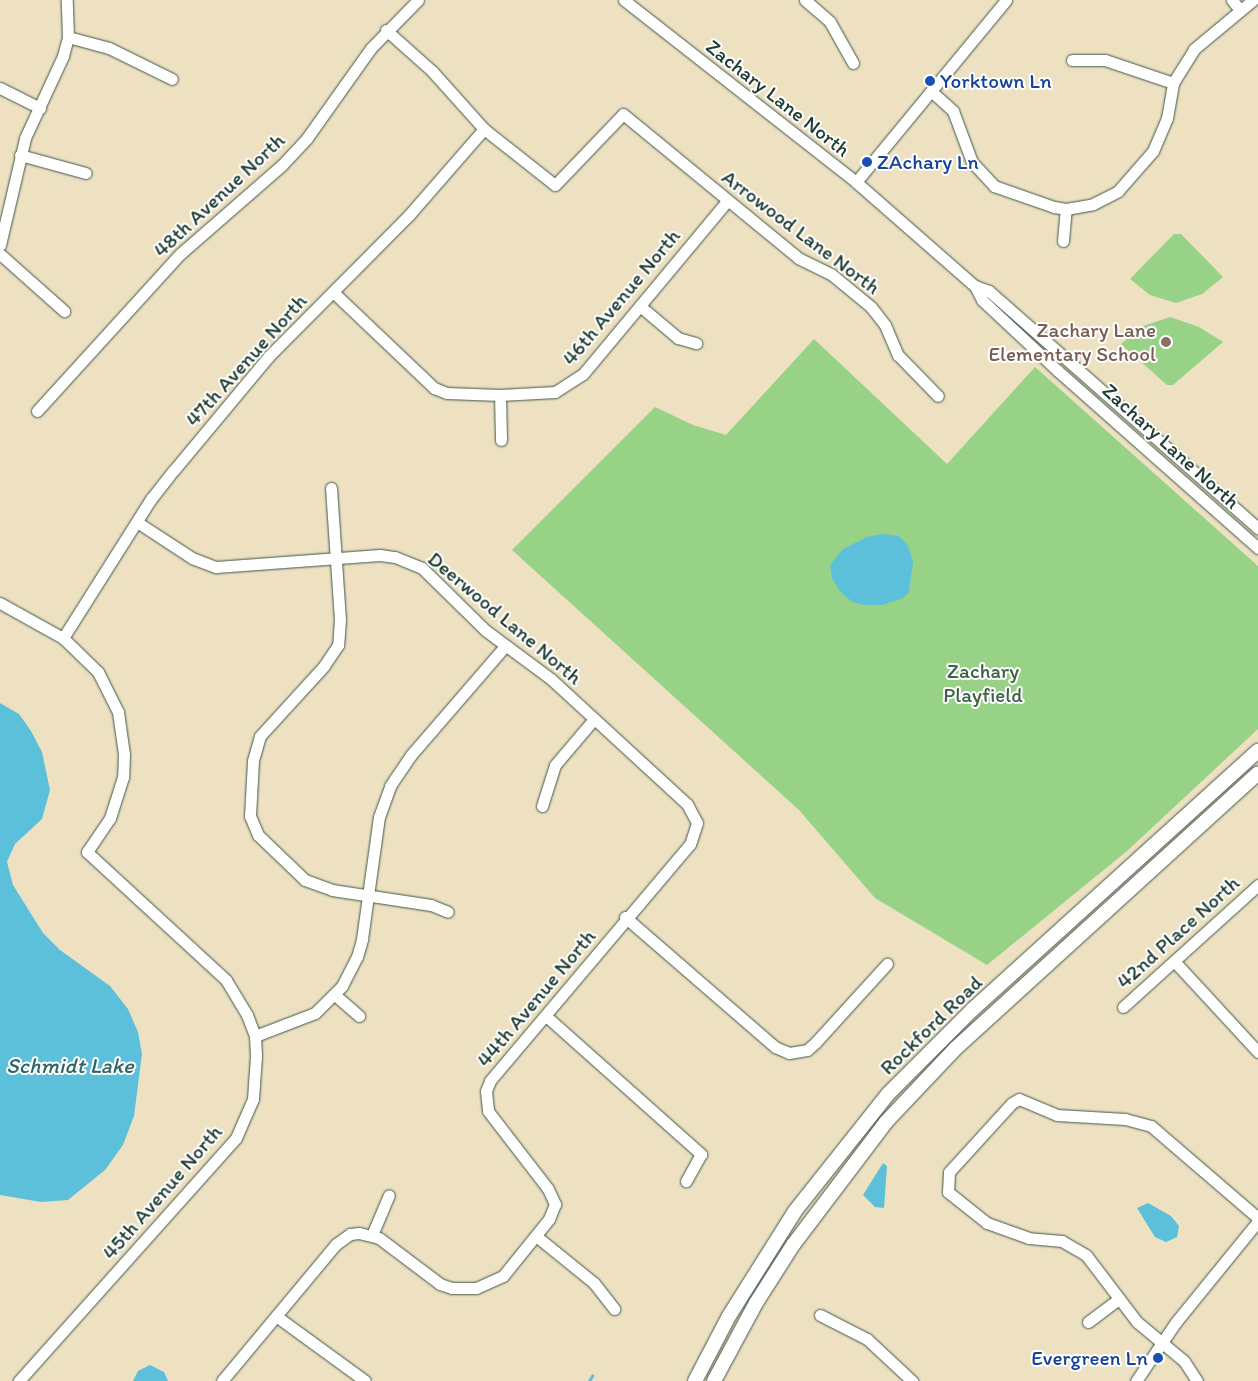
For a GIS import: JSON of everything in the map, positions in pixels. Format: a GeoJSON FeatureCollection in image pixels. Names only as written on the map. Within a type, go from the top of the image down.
{"type":"FeatureCollection","features":[{"type":"Feature","properties":{"kind":"main road","name":"Rockford Road"},"geometry":{"type":"LineString","coordinates":[[695,1381],[729,1316],[795,1211],[888,1094],[972,1010],[1258,750]]}},
{"type":"Feature","properties":{"kind":"main road","name":"Rockford Road"},"geometry":{"type":"LineString","coordinates":[[714,1381],[751,1311],[792,1245],[886,1122],[956,1048],[1258,773]]}},
{"type":"Feature","properties":{"kind":"street"},"geometry":{"type":"LineString","coordinates":[[0,245],[20,154],[68,37],[67,0]]}},
{"type":"Feature","properties":{"kind":"street","name":"48th Avenue North"},"geometry":{"type":"LineString","coordinates":[[37,411],[180,254],[256,190],[301,145],[386,30],[418,0]]}},
{"type":"Feature","properties":{"kind":"street","name":"Zachary Lane North"},"geometry":{"type":"LineString","coordinates":[[624,0],[856,182],[976,286],[989,291],[1258,528]]}},
{"type":"Feature","properties":{"kind":"street"},"geometry":{"type":"LineString","coordinates":[[805,0],[830,22],[853,63]]}},
{"type":"Feature","properties":{"kind":"street"},"geometry":{"type":"LineString","coordinates":[[856,182],[1006,0]]}},
{"type":"Feature","properties":{"kind":"street"},"geometry":{"type":"LineString","coordinates":[[1232,0],[1240,10]]}},
{"type":"Feature","properties":{"kind":"street"},"geometry":{"type":"LineString","coordinates":[[931,92],[953,111],[972,162],[994,186],[1066,209],[1106,199],[1128,182],[1161,135],[1173,83],[1194,49],[1253,0]]}},
{"type":"Feature","properties":{"kind":"street"},"geometry":{"type":"LineString","coordinates":[[386,30],[432,71],[484,129]]}},
{"type":"Feature","properties":{"kind":"street"},"geometry":{"type":"LineString","coordinates":[[68,37],[102,45],[172,79]]}},
{"type":"Feature","properties":{"kind":"street"},"geometry":{"type":"LineString","coordinates":[[1072,60],[1105,60],[1173,83]]}},
{"type":"Feature","properties":{"kind":"street"},"geometry":{"type":"LineString","coordinates":[[0,88],[40,108]]}},
{"type":"Feature","properties":{"kind":"street","name":"Arrowood Lane North"},"geometry":{"type":"LineString","coordinates":[[484,129],[555,185],[623,114],[798,258],[831,274],[871,308],[885,325],[898,355],[938,396]]}},
{"type":"Feature","properties":{"kind":"street","name":"47th Avenue North"},"geometry":{"type":"LineString","coordinates":[[64,638],[162,484],[252,376],[409,215],[484,129]]}},
{"type":"Feature","properties":{"kind":"street"},"geometry":{"type":"LineString","coordinates":[[20,154],[86,173]]}},
{"type":"Feature","properties":{"kind":"street","name":"46th Avenue North"},"geometry":{"type":"LineString","coordinates":[[333,292],[434,388],[447,393],[500,395],[555,392],[567,387],[583,374],[727,201]]}},
{"type":"Feature","properties":{"kind":"street"},"geometry":{"type":"LineString","coordinates":[[1063,241],[1066,209]]}},
{"type":"Feature","properties":{"kind":"street"},"geometry":{"type":"LineString","coordinates":[[0,254],[64,311]]}},
{"type":"Feature","properties":{"kind":"street","name":"Zachary Lane North"},"geometry":{"type":"LineString","coordinates":[[976,286],[982,300],[1058,371],[1258,548]]}},
{"type":"Feature","properties":{"kind":"street"},"geometry":{"type":"LineString","coordinates":[[640,306],[678,338],[696,343]]}},
{"type":"Feature","properties":{"kind":"street"},"geometry":{"type":"LineString","coordinates":[[500,395],[501,440]]}},
{"type":"Feature","properties":{"kind":"street"},"geometry":{"type":"LineString","coordinates":[[331,488],[340,619],[338,645],[324,666],[260,736],[253,761],[250,816],[258,835],[306,880],[332,890],[432,905],[448,912]]}},
{"type":"Feature","properties":{"kind":"street","name":"Deerwood Lane North"},"geometry":{"type":"LineString","coordinates":[[137,522],[192,558],[216,567],[380,555],[415,565],[506,646],[551,679],[692,809],[696,831],[690,844]]}},
{"type":"Feature","properties":{"kind":"street"},"geometry":{"type":"LineString","coordinates":[[0,603],[64,638],[98,672],[118,712],[122,732],[123,776],[118,798],[100,836],[87,852],[226,980],[238,995],[255,1036],[299,1022],[315,1013],[335,995],[357,957],[381,810],[399,769],[506,646]]}},
{"type":"Feature","properties":{"kind":"street"},"geometry":{"type":"LineString","coordinates":[[542,806],[555,765],[594,719]]}},
{"type":"Feature","properties":{"kind":"street","name":"44th Avenue North"},"geometry":{"type":"LineString","coordinates":[[372,1235],[440,1284],[464,1290],[476,1288],[503,1276],[536,1236],[553,1212],[552,1196],[493,1120],[488,1111],[486,1091],[495,1072],[600,954],[625,917],[690,844]]}},
{"type":"Feature","properties":{"kind":"street","name":"42nd Place North"},"geometry":{"type":"LineString","coordinates":[[1123,1007],[1258,885]]}},
{"type":"Feature","properties":{"kind":"street"},"geometry":{"type":"LineString","coordinates":[[625,917],[774,1047],[798,1053],[815,1043],[887,964]]}},
{"type":"Feature","properties":{"kind":"street"},"geometry":{"type":"LineString","coordinates":[[1174,961],[1258,1052]]}},
{"type":"Feature","properties":{"kind":"street"},"geometry":{"type":"LineString","coordinates":[[335,995],[359,1016]]}},
{"type":"Feature","properties":{"kind":"street"},"geometry":{"type":"LineString","coordinates":[[546,1016],[701,1154],[686,1182]]}},
{"type":"Feature","properties":{"kind":"street","name":"45th Avenue North"},"geometry":{"type":"LineString","coordinates":[[19,1381],[236,1138],[253,1099],[255,1036]]}},
{"type":"Feature","properties":{"kind":"street"},"geometry":{"type":"LineString","coordinates":[[1136,1381],[1162,1342],[1258,1219],[1151,1126],[1125,1118],[1057,1115],[1019,1099],[1012,1103],[949,1172],[948,1192],[965,1208],[1006,1232],[1075,1246],[1098,1266],[1118,1299],[1138,1322],[1162,1342],[1184,1361],[1197,1381]]}},
{"type":"Feature","properties":{"kind":"street"},"geometry":{"type":"LineString","coordinates":[[222,1381],[341,1239],[359,1233],[372,1235],[389,1195]]}},
{"type":"Feature","properties":{"kind":"street"},"geometry":{"type":"LineString","coordinates":[[536,1236],[594,1283],[614,1309]]}},
{"type":"Feature","properties":{"kind":"street"},"geometry":{"type":"LineString","coordinates":[[1088,1322],[1118,1299]]}},
{"type":"Feature","properties":{"kind":"street"},"geometry":{"type":"LineString","coordinates":[[820,1315],[867,1339],[912,1381]]}},
{"type":"Feature","properties":{"kind":"street"},"geometry":{"type":"LineString","coordinates":[[276,1316],[365,1381]]}},
{"type":"Feature","properties":{"kind":"green space"},"geometry":{"type":"Polygon","coordinates":[[[1174,234],[1181,234],[1223,277],[1202,294],[1176,303],[1150,295],[1130,279],[1174,234]]]}},
{"type":"Feature","properties":{"kind":"green space"},"geometry":{"type":"Polygon","coordinates":[[[1170,317],[1199,327],[1223,342],[1173,385],[1167,385],[1121,344],[1143,326],[1170,317]]]}},
{"type":"Feature","properties":{"kind":"green space","name":"Zachary Playfield"},"geometry":{"type":"Polygon","coordinates":[[[814,339],[947,464],[1035,367],[1258,566],[1258,729],[1127,851],[987,965],[875,898],[799,810],[512,550],[655,407],[693,425],[726,435],[814,339]]]}},
{"type":"Feature","properties":{"kind":"water"},"geometry":{"type":"Polygon","coordinates":[[[882,534],[899,536],[908,546],[913,561],[909,592],[903,598],[882,605],[864,605],[852,602],[839,590],[832,578],[830,565],[843,549],[867,537],[882,534]]]}},
{"type":"Feature","properties":{"kind":"water","name":"Schmidt Lake"},"geometry":{"type":"Polygon","coordinates":[[[0,703],[19,714],[31,731],[42,752],[50,790],[42,819],[15,844],[7,862],[13,885],[43,933],[60,950],[110,986],[128,1009],[138,1032],[142,1054],[134,1116],[123,1145],[105,1170],[68,1200],[41,1202],[0,1195],[0,703]]]}},
{"type":"Feature","properties":{"kind":"water"},"geometry":{"type":"Polygon","coordinates":[[[883,1163],[887,1166],[884,1208],[875,1207],[863,1195],[883,1163]]]}},
{"type":"Feature","properties":{"kind":"water"},"geometry":{"type":"Polygon","coordinates":[[[1148,1203],[1171,1216],[1179,1226],[1177,1237],[1166,1242],[1155,1237],[1137,1208],[1148,1203]]]}},
{"type":"Feature","properties":{"kind":"water"},"geometry":{"type":"Polygon","coordinates":[[[150,1365],[164,1372],[168,1381],[133,1381],[138,1371],[150,1365]]]}},
{"type":"Feature","properties":{"kind":"waterway"},"geometry":{"type":"LineString","coordinates":[[589,1381],[592,1376]]}},
{"type":"Feature","properties":{"kind":"place","name":"Yorktown Ln"},"geometry":{"type":"Point","coordinates":[930,81]}},
{"type":"Feature","properties":{"kind":"place","name":"ZAchary Ln"},"geometry":{"type":"Point","coordinates":[867,162]}},
{"type":"Feature","properties":{"kind":"place","name":"Zachary Lane Elementary School"},"geometry":{"type":"Point","coordinates":[1166,342]}},
{"type":"Feature","properties":{"kind":"place","name":"Evergreen Ln"},"geometry":{"type":"Point","coordinates":[1158,1358]}}]}
